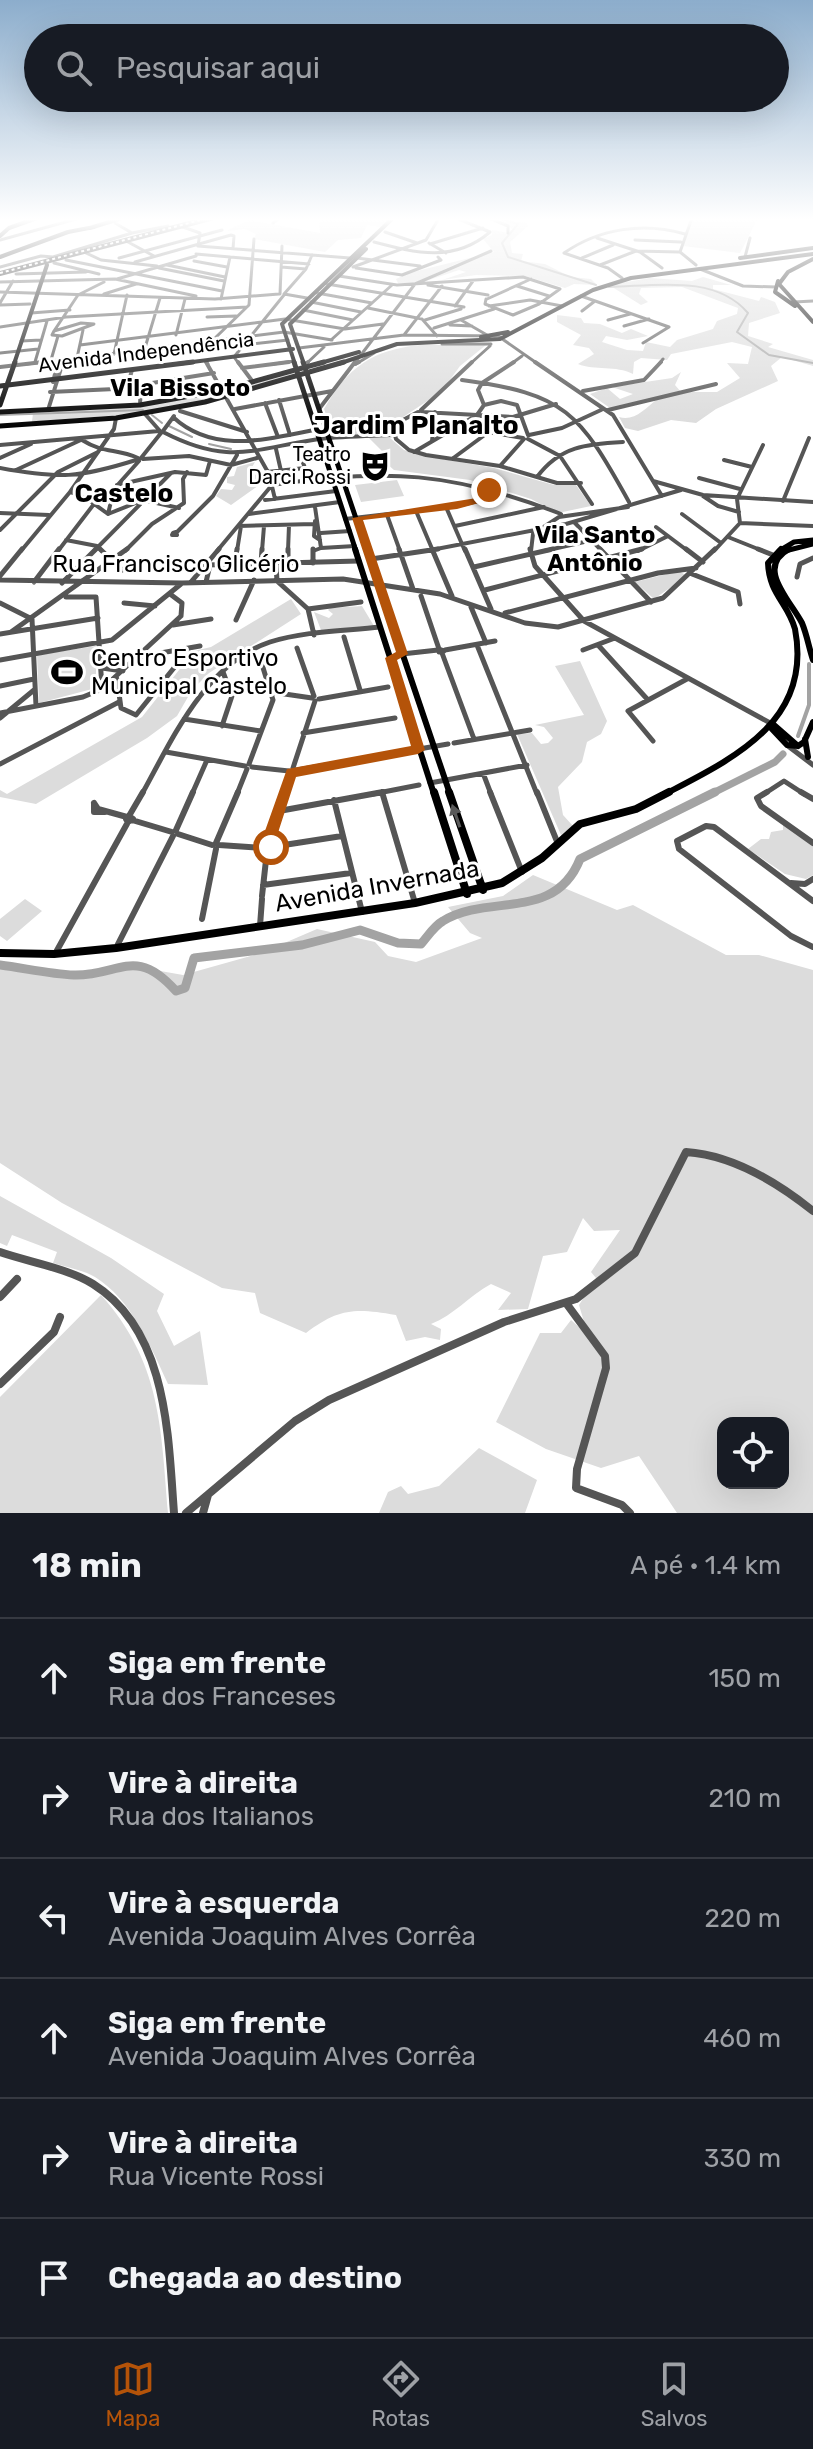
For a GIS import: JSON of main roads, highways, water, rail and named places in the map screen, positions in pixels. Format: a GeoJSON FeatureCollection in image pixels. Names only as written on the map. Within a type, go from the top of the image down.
{"type":"FeatureCollection","features":[{"type":"Feature","properties":{"kind":"main road"},"geometry":{"type":"LineString","coordinates":[[16,351],[36,289]]}},
{"type":"Feature","properties":{"kind":"main road"},"geometry":{"type":"LineString","coordinates":[[288,319],[303,310],[319,289]]}},
{"type":"Feature","properties":{"kind":"main road"},"geometry":{"type":"LineString","coordinates":[[324,289],[288,319],[284,332],[467,894]]}},
{"type":"Feature","properties":{"kind":"main road"},"geometry":{"type":"LineString","coordinates":[[0,426],[145,414],[228,397],[306,369],[412,342],[489,340],[494,335],[560,308],[592,289]]}},
{"type":"Feature","properties":{"kind":"main road"},"geometry":{"type":"LineString","coordinates":[[306,369],[343,363],[366,348],[412,338],[505,341],[581,296],[600,289]]}},
{"type":"Feature","properties":{"kind":"main road"},"geometry":{"type":"LineString","coordinates":[[776,289],[781,297],[802,310]]}},
{"type":"Feature","properties":{"kind":"main road"},"geometry":{"type":"LineString","coordinates":[[783,289],[813,322]]}},
{"type":"Feature","properties":{"kind":"main road"},"geometry":{"type":"LineString","coordinates":[[0,393],[31,313],[35,292]]}},
{"type":"Feature","properties":{"kind":"main road"},"geometry":{"type":"LineString","coordinates":[[781,297],[789,296]]}},
{"type":"Feature","properties":{"kind":"main road"},"geometry":{"type":"LineString","coordinates":[[288,319],[483,890]]}},
{"type":"Feature","properties":{"kind":"main road","name":"Avenida Independência"},"geometry":{"type":"LineString","coordinates":[[3,386],[299,348]]}},
{"type":"Feature","properties":{"kind":"main road"},"geometry":{"type":"LineString","coordinates":[[0,412],[140,405],[298,374]]}},
{"type":"Feature","properties":{"kind":"main road"},"geometry":{"type":"LineString","coordinates":[[0,405],[3,386]]}},
{"type":"Feature","properties":{"kind":"main road"},"geometry":{"type":"LineString","coordinates":[[202,395],[210,397],[205,402]]}},
{"type":"Feature","properties":{"kind":"main road"},"geometry":{"type":"LineString","coordinates":[[807,542],[778,558],[773,581],[804,628],[813,660]]}},
{"type":"Feature","properties":{"kind":"main road","name":"Avenida Invernada"},"geometry":{"type":"LineString","coordinates":[[0,953],[54,954],[116,948],[362,912],[483,890],[522,872],[580,824],[636,809],[722,764],[769,725],[801,680],[795,628],[766,576],[773,555],[807,542]]}},
{"type":"Feature","properties":{"kind":"main road"},"geometry":{"type":"LineString","coordinates":[[391,658],[402,654]]}},
{"type":"Feature","properties":{"kind":"main road"},"geometry":{"type":"LineString","coordinates":[[399,682],[404,686],[411,682]]}},
{"type":"Feature","properties":{"kind":"main road"},"geometry":{"type":"LineString","coordinates":[[798,746],[813,722]]}},
{"type":"Feature","properties":{"kind":"main road"},"geometry":{"type":"LineString","coordinates":[[769,725],[787,745],[798,746]]}},
{"type":"Feature","properties":{"kind":"main road"},"geometry":{"type":"LineString","coordinates":[[769,725],[798,746]]}},
{"type":"Feature","properties":{"kind":"main road"},"geometry":{"type":"LineString","coordinates":[[805,739],[811,762]]}},
{"type":"Feature","properties":{"kind":"waterway"},"geometry":{"type":"LineString","coordinates":[[707,289],[734,301],[748,313],[737,332],[769,355],[813,363]]}},
{"type":"Feature","properties":{"kind":"waterway"},"geometry":{"type":"LineString","coordinates":[[0,415],[143,410]]}},
{"type":"Feature","properties":{"kind":"waterway"},"geometry":{"type":"LineString","coordinates":[[152,415],[162,423]]}},
{"type":"Feature","properties":{"kind":"waterway"},"geometry":{"type":"LineString","coordinates":[[169,426],[192,437]]}},
{"type":"Feature","properties":{"kind":"waterway"},"geometry":{"type":"LineString","coordinates":[[209,444],[231,449]]}},
{"type":"Feature","properties":{"kind":"waterway"},"geometry":{"type":"LineString","coordinates":[[798,736],[809,705],[809,664]]}},
{"type":"Feature","properties":{"kind":"waterway"},"geometry":{"type":"LineString","coordinates":[[715,792],[775,762],[783,754]]}},
{"type":"Feature","properties":{"kind":"waterway"},"geometry":{"type":"LineString","coordinates":[[0,965],[74,975],[138,966],[162,977],[176,991],[185,988],[194,958],[302,945],[360,930],[398,943],[421,944],[440,923],[461,913],[538,899],[555,891],[569,879],[580,859],[715,792]]}},
{"type":"Feature","properties":{"kind":"waterway"},"geometry":{"type":"LineString","coordinates":[[711,794],[715,792]]}},
{"type":"Feature","properties":{"kind":"place","name":"Teatro Darci Rossi"},"geometry":{"type":"Point","coordinates":[375,466]}},
{"type":"Feature","properties":{"kind":"place","name":"Centro Esportivo Municipal Castelo"},"geometry":{"type":"Point","coordinates":[67,672]}},
{"type":"Feature","properties":{"kind":"district","name":"Vila Bissoto"},"geometry":{"type":"Point","coordinates":[180,388]}},
{"type":"Feature","properties":{"kind":"district","name":"Jardim Planalto"},"geometry":{"type":"Point","coordinates":[416,425]}},
{"type":"Feature","properties":{"kind":"district","name":"Castelo"},"geometry":{"type":"Point","coordinates":[124,493]}},
{"type":"Feature","properties":{"kind":"district","name":"Vila Santo Antônio"},"geometry":{"type":"Point","coordinates":[595,549]}}]}
